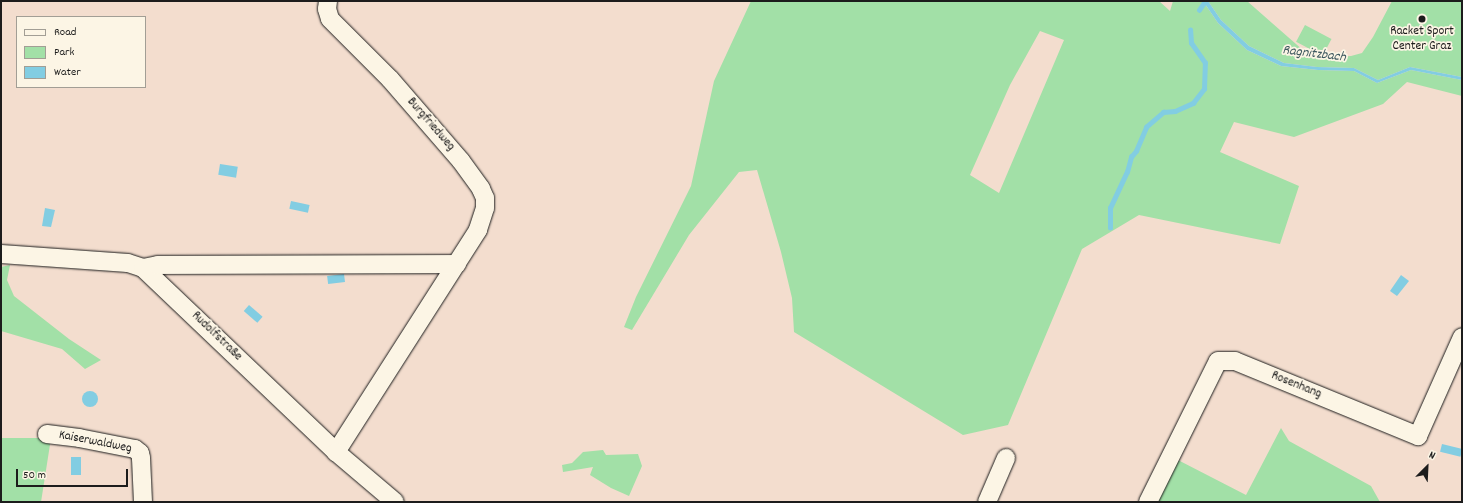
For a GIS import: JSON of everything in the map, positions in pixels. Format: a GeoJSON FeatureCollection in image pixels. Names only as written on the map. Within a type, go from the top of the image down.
{"type":"FeatureCollection","features":[{"type":"Feature","properties":{"kind":"street","name":"Burgfriedweg"},"geometry":{"type":"LineString","coordinates":[[328,1],[327,9],[330,19],[390,79],[461,161],[481,189],[485,198],[482,219],[478,230],[336,452]]}},
{"type":"Feature","properties":{"kind":"street","name":"Rudolfstraße"},"geometry":{"type":"LineString","coordinates":[[1,254],[128,263],[143,268],[336,452],[395,502]]}},
{"type":"Feature","properties":{"kind":"street"},"geometry":{"type":"LineString","coordinates":[[143,268],[166,265],[457,264]]}},
{"type":"Feature","properties":{"kind":"street","name":"Rosenhang"},"geometry":{"type":"LineString","coordinates":[[1148,502],[1218,361],[1235,361],[1418,436],[1462,337]]}},
{"type":"Feature","properties":{"kind":"street","name":"Kaiserwaldweg"},"geometry":{"type":"LineString","coordinates":[[47,434],[135,449],[140,453],[141,458],[143,502]]}},
{"type":"Feature","properties":{"kind":"street"},"geometry":{"type":"LineString","coordinates":[[987,502],[1006,458]]}},
{"type":"Feature","properties":{"kind":"green space"},"geometry":{"type":"Polygon","coordinates":[[[751,1],[1159,1],[1170,11],[1173,1],[1203,1],[1218,23],[1247,50],[1281,66],[1318,70],[1354,71],[1377,83],[1411,70],[1462,80],[1462,96],[1407,82],[1383,104],[1294,137],[1234,122],[1220,152],[1299,186],[1280,244],[1139,215],[1082,249],[1008,425],[963,435],[794,332],[792,298],[781,252],[757,170],[739,172],[689,235],[632,330],[624,327],[636,297],[691,186],[714,81],[751,1]],[[1040,31],[1010,85],[970,175],[999,193],[1064,40],[1040,31]]]}},
{"type":"Feature","properties":{"kind":"green space"},"geometry":{"type":"Polygon","coordinates":[[[1208,1],[1247,1],[1304,51],[1323,58],[1351,56],[1362,53],[1373,37],[1392,1],[1462,1],[1462,77],[1410,67],[1378,80],[1354,68],[1317,67],[1284,63],[1249,46],[1221,20],[1208,1]]]}},
{"type":"Feature","properties":{"kind":"green space"},"geometry":{"type":"Polygon","coordinates":[[[1305,25],[1331,39],[1323,56],[1296,42],[1305,25]]]}},
{"type":"Feature","properties":{"kind":"green space"},"geometry":{"type":"Polygon","coordinates":[[[10,265],[7,280],[14,296],[69,339],[101,360],[85,369],[62,349],[1,331],[1,267],[10,265]]]}},
{"type":"Feature","properties":{"kind":"green space"},"geometry":{"type":"Polygon","coordinates":[[[1281,428],[1289,441],[1371,486],[1380,502],[1154,502],[1176,459],[1246,495],[1281,428]]]}},
{"type":"Feature","properties":{"kind":"green space"},"geometry":{"type":"Polygon","coordinates":[[[1,438],[51,438],[41,502],[1,502],[1,438]]]}},
{"type":"Feature","properties":{"kind":"green space"},"geometry":{"type":"Polygon","coordinates":[[[603,450],[606,455],[638,454],[642,466],[629,496],[611,488],[590,475],[593,467],[563,472],[562,465],[572,463],[583,452],[603,450]]]}},
{"type":"Feature","properties":{"kind":"water","name":"Ragnitzbach"},"geometry":{"type":"Polygon","coordinates":[[[1203,1],[1208,1],[1221,20],[1249,46],[1284,63],[1317,67],[1354,68],[1378,80],[1410,67],[1462,77],[1462,80],[1411,70],[1377,83],[1354,71],[1318,70],[1281,66],[1247,50],[1218,23],[1203,1]]]}},
{"type":"Feature","properties":{"kind":"water"},"geometry":{"type":"Polygon","coordinates":[[[220,164],[238,167],[236,178],[218,175],[220,164]]]}},
{"type":"Feature","properties":{"kind":"water"},"geometry":{"type":"Polygon","coordinates":[[[291,201],[310,205],[308,213],[289,209],[291,201]]]}},
{"type":"Feature","properties":{"kind":"water"},"geometry":{"type":"Polygon","coordinates":[[[45,208],[55,210],[51,227],[42,226],[45,208]]]}},
{"type":"Feature","properties":{"kind":"water"},"geometry":{"type":"Polygon","coordinates":[[[344,274],[345,282],[328,284],[327,276],[344,274]]]}},
{"type":"Feature","properties":{"kind":"water"},"geometry":{"type":"Polygon","coordinates":[[[1401,275],[1409,281],[1397,296],[1390,291],[1401,275]]]}},
{"type":"Feature","properties":{"kind":"water"},"geometry":{"type":"Polygon","coordinates":[[[249,305],[263,317],[257,323],[244,311],[249,305]]]}},
{"type":"Feature","properties":{"kind":"water"},"geometry":{"type":"Polygon","coordinates":[[[87,391],[93,391],[98,396],[96,405],[93,407],[87,407],[82,402],[82,396],[87,391]]]}},
{"type":"Feature","properties":{"kind":"water"},"geometry":{"type":"Polygon","coordinates":[[[1442,444],[1462,449],[1460,457],[1440,452],[1442,444]]]}},
{"type":"Feature","properties":{"kind":"water"},"geometry":{"type":"Polygon","coordinates":[[[71,457],[81,457],[81,475],[71,475],[71,457]]]}},
{"type":"Feature","properties":{"kind":"waterway"},"geometry":{"type":"LineString","coordinates":[[1199,10],[1205,1]]}},
{"type":"Feature","properties":{"kind":"waterway"},"geometry":{"type":"LineString","coordinates":[[1110,228],[1110,208],[1127,172],[1131,157],[1136,151],[1146,127],[1163,112],[1175,111],[1193,103],[1204,89],[1205,63],[1191,43],[1190,30]]}},
{"type":"Feature","properties":{"kind":"place","name":"Racket Sport Center Graz"},"geometry":{"type":"Point","coordinates":[1422,19]}}]}
